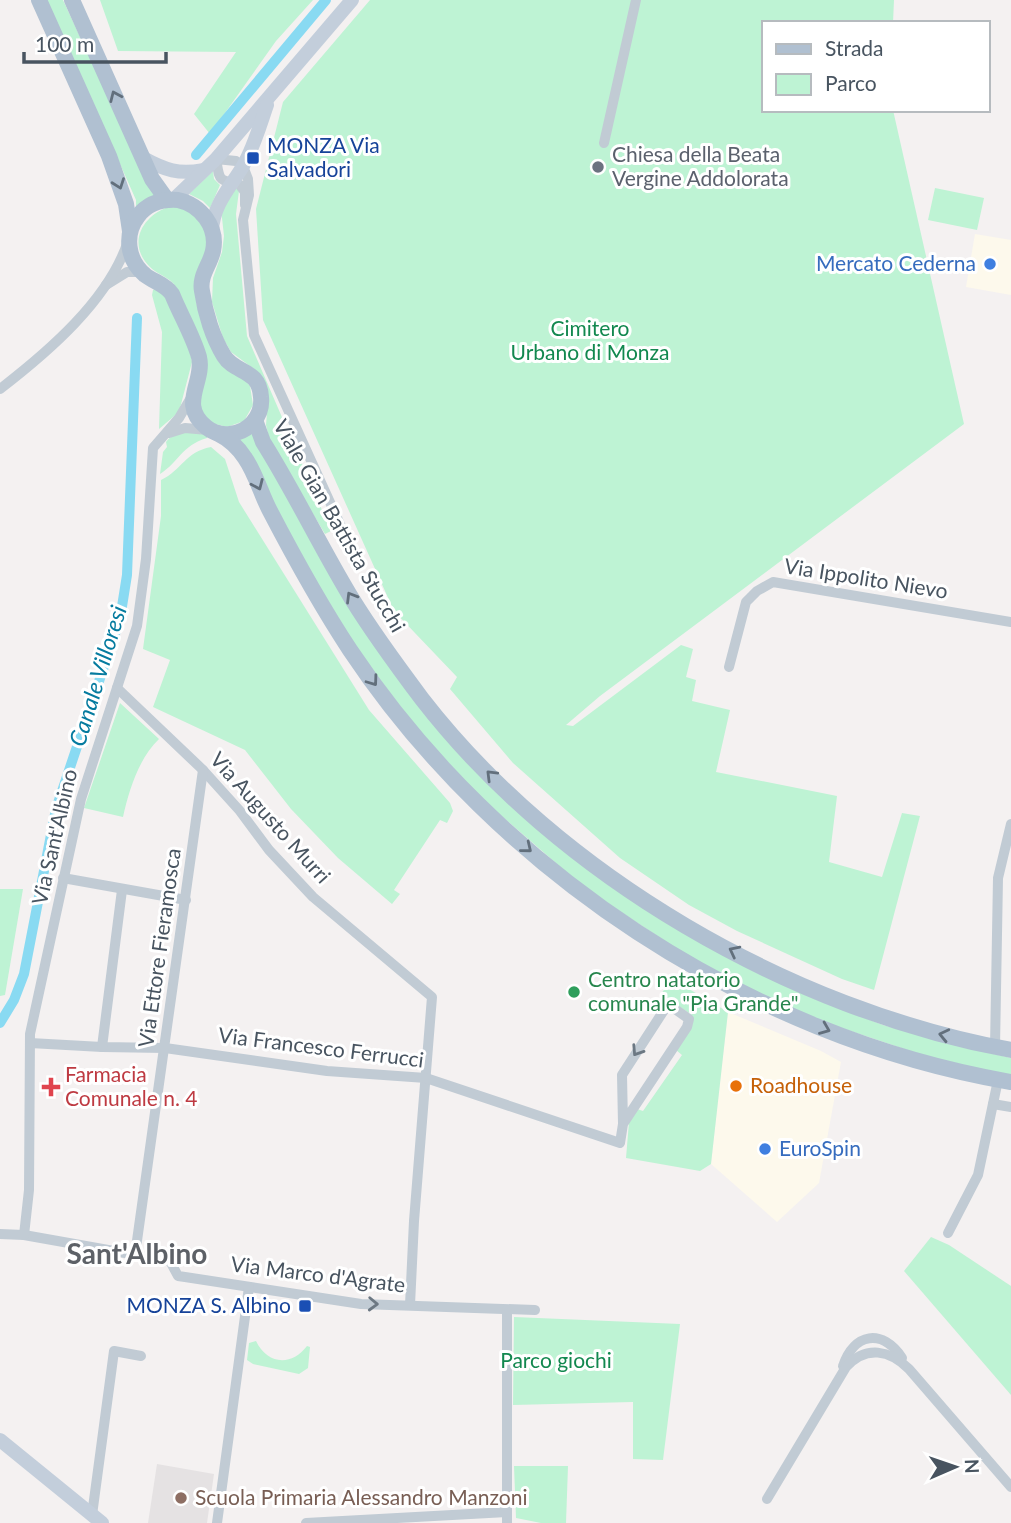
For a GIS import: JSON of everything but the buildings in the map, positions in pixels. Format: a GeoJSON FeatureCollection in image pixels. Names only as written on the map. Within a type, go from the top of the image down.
{"type":"FeatureCollection","features":[{"type":"Feature","properties":{"kind":"main road"},"geometry":{"type":"LineString","coordinates":[[38,0],[109,156],[126,204],[133,259],[142,272],[165,286],[172,294],[199,358],[199,374],[193,392],[197,417],[234,444],[246,458],[268,508],[306,578],[359,663],[429,751],[510,834],[649,940],[690,965],[750,997],[836,1034],[912,1060],[1004,1081]]}},
{"type":"Feature","properties":{"kind":"main road"},"geometry":{"type":"LineString","coordinates":[[72,0],[155,185],[170,200]]}},
{"type":"Feature","properties":{"kind":"main road"},"geometry":{"type":"LineString","coordinates":[[130,236],[136,218],[143,210],[157,202],[170,200],[188,203],[197,208],[205,216],[212,230]]}},
{"type":"Feature","properties":{"kind":"main road","name":"Viale Gian Battista Stucchi"},"geometry":{"type":"LineString","coordinates":[[212,230],[213,251],[203,273],[201,290],[212,329],[224,356],[248,372],[258,386],[261,403],[255,420],[239,432],[215,432]]}},
{"type":"Feature","properties":{"kind":"main road","name":"Viale Gian Battista Stucchi"},"geometry":{"type":"LineString","coordinates":[[255,420],[262,442],[372,629],[424,700],[456,738],[538,820],[650,905],[776,973],[860,1010],[912,1027],[1003,1048]]}},
{"type":"Feature","properties":{"kind":"street"},"geometry":{"type":"LineString","coordinates":[[170,200],[216,159],[352,0]]}},
{"type":"Feature","properties":{"kind":"street"},"geometry":{"type":"LineString","coordinates":[[604,143],[636,0]]}},
{"type":"Feature","properties":{"kind":"street"},"geometry":{"type":"LineString","coordinates":[[212,230],[218,203],[243,166],[269,100]]}},
{"type":"Feature","properties":{"kind":"street"},"geometry":{"type":"LineString","coordinates":[[143,158],[164,170],[179,173],[205,170]]}},
{"type":"Feature","properties":{"kind":"street"},"geometry":{"type":"LineString","coordinates":[[216,159],[233,160],[243,166],[249,187],[243,220],[254,335],[348,542]]}},
{"type":"Feature","properties":{"kind":"street"},"geometry":{"type":"LineString","coordinates":[[216,159],[218,176],[224,182],[239,184],[245,192],[245,205]]}},
{"type":"Feature","properties":{"kind":"street"},"geometry":{"type":"LineString","coordinates":[[1,388],[53,346],[106,285],[130,236]]}},
{"type":"Feature","properties":{"kind":"street"},"geometry":{"type":"LineString","coordinates":[[106,285],[127,272],[142,272]]}},
{"type":"Feature","properties":{"kind":"street","name":"Via Sant'Albino"},"geometry":{"type":"LineString","coordinates":[[24,1235],[29,1190],[30,1034],[82,799],[137,625],[142,595],[151,453],[156,442],[182,414],[193,392]]}},
{"type":"Feature","properties":{"kind":"street"},"geometry":{"type":"LineString","coordinates":[[166,434],[190,428],[215,432]]}},
{"type":"Feature","properties":{"kind":"street","name":"Via Ippolito Nievo"},"geometry":{"type":"LineString","coordinates":[[729,667],[746,603],[757,591],[773,582],[1011,622]]}},
{"type":"Feature","properties":{"kind":"street","name":"Via Augusto Murri"},"geometry":{"type":"LineString","coordinates":[[117,688],[204,770],[269,850],[306,889],[432,997],[426,1078]]}},
{"type":"Feature","properties":{"kind":"street","name":"Via Ettore Fieramosca"},"geometry":{"type":"LineString","coordinates":[[135,1255],[204,770]]}},
{"type":"Feature","properties":{"kind":"street"},"geometry":{"type":"LineString","coordinates":[[1003,1048],[997,891],[1011,824]]}},
{"type":"Feature","properties":{"kind":"street"},"geometry":{"type":"LineString","coordinates":[[63,878],[186,900]]}},
{"type":"Feature","properties":{"kind":"street"},"geometry":{"type":"LineString","coordinates":[[102,1047],[122,890]]}},
{"type":"Feature","properties":{"kind":"street","name":"Via Francesco Ferrucci"},"geometry":{"type":"LineString","coordinates":[[30,1043],[165,1048],[327,1071],[426,1078],[620,1143],[623,1124],[622,1075],[668,1004],[689,1019],[687,1027],[623,1124]]}},
{"type":"Feature","properties":{"kind":"street"},"geometry":{"type":"LineString","coordinates":[[410,1305],[426,1078]]}},
{"type":"Feature","properties":{"kind":"street"},"geometry":{"type":"LineString","coordinates":[[948,1234],[978,1175],[993,1104],[1004,1081]]}},
{"type":"Feature","properties":{"kind":"street"},"geometry":{"type":"LineString","coordinates":[[993,1104],[1011,1107]]}},
{"type":"Feature","properties":{"kind":"street"},"geometry":{"type":"LineString","coordinates":[[0,1234],[24,1235]]}},
{"type":"Feature","properties":{"kind":"street","name":"Via Marco d'Agrate"},"geometry":{"type":"LineString","coordinates":[[24,1235],[170,1261],[178,1276],[361,1304],[535,1310]]}},
{"type":"Feature","properties":{"kind":"street"},"geometry":{"type":"LineString","coordinates":[[216,1523],[249,1287]]}},
{"type":"Feature","properties":{"kind":"street"},"geometry":{"type":"LineString","coordinates":[[306,1523],[507,1517],[507,1310]]}},
{"type":"Feature","properties":{"kind":"street"},"geometry":{"type":"LineString","coordinates":[[767,1499],[838,1379],[850,1349],[856,1343],[869,1338],[881,1339],[891,1344],[909,1369],[1011,1487]]}},
{"type":"Feature","properties":{"kind":"street"},"geometry":{"type":"LineString","coordinates":[[97,1519],[114,1351],[141,1356]]}},
{"type":"Feature","properties":{"kind":"street"},"geometry":{"type":"LineString","coordinates":[[0,1440],[97,1519]]}},
{"type":"Feature","properties":{"kind":"shaded area","name":"Mercato Cederna"},"geometry":{"type":"Polygon","coordinates":[[[975,234],[1011,240],[1011,295],[966,287],[975,234]]]}},
{"type":"Feature","properties":{"kind":"shaded area"},"geometry":{"type":"Polygon","coordinates":[[[728,1012],[841,1062],[819,1183],[777,1222],[711,1164],[728,1012]]]}},
{"type":"Feature","properties":{"kind":"shaded area","name":"Scuola Primaria Alessandro Manzoni"},"geometry":{"type":"Polygon","coordinates":[[[157,1464],[214,1474],[207,1523],[148,1523],[157,1464]]]}},
{"type":"Feature","properties":{"kind":"green space"},"geometry":{"type":"Polygon","coordinates":[[[47,0],[63,0],[149,186],[158,194],[136,207],[136,200],[47,0]]]}},
{"type":"Feature","properties":{"kind":"green space"},"geometry":{"type":"Polygon","coordinates":[[[100,0],[313,0],[276,41],[210,134],[194,114],[236,52],[118,51],[100,0]]]}},
{"type":"Feature","properties":{"kind":"green space","name":"Cimitero Urbano di Monza"},"geometry":{"type":"Polygon","coordinates":[[[370,0],[894,0],[893,21],[762,21],[762,112],[893,112],[964,424],[600,696],[566,725],[573,726],[681,645],[693,649],[686,677],[696,680],[692,701],[730,710],[716,772],[837,796],[829,862],[882,877],[902,813],[920,816],[874,990],[842,979],[737,931],[689,905],[620,858],[513,763],[450,689],[457,677],[394,611],[263,320],[256,209],[283,102],[370,0]]]}},
{"type":"Feature","properties":{"kind":"green space"},"geometry":{"type":"Polygon","coordinates":[[[213,171],[214,179],[220,185],[210,208],[189,194],[213,171]]]}},
{"type":"Feature","properties":{"kind":"green space"},"geometry":{"type":"Polygon","coordinates":[[[235,186],[239,191],[236,214],[247,336],[331,531],[325,534],[270,442],[266,425],[267,413],[254,369],[231,352],[223,338],[212,302],[213,278],[222,252],[224,236],[221,209],[235,186]]]}},
{"type":"Feature","properties":{"kind":"green space"},"geometry":{"type":"Polygon","coordinates":[[[935,188],[984,198],[977,230],[928,220],[935,188]]]}},
{"type":"Feature","properties":{"kind":"green space"},"geometry":{"type":"Polygon","coordinates":[[[171,206],[189,209],[210,236],[197,306],[218,361],[250,386],[253,405],[244,421],[227,427],[211,423],[200,409],[205,352],[176,287],[149,266],[139,248],[141,230],[146,222],[153,215],[171,206]]]}},
{"type":"Feature","properties":{"kind":"green space"},"geometry":{"type":"Polygon","coordinates":[[[157,288],[167,299],[192,362],[179,412],[159,429],[162,332],[152,295],[157,288]]]}},
{"type":"Feature","properties":{"kind":"green space"},"geometry":{"type":"Polygon","coordinates":[[[185,432],[208,432],[207,438],[191,445],[160,474],[163,452],[170,438],[185,432]]]}},
{"type":"Feature","properties":{"kind":"green space"},"geometry":{"type":"Polygon","coordinates":[[[252,432],[328,568],[498,788],[746,966],[815,999],[883,1025],[1011,1058],[1011,1077],[943,1062],[809,1017],[703,966],[586,889],[482,799],[417,729],[351,641],[296,548],[239,440],[252,432]]]}},
{"type":"Feature","properties":{"kind":"green space"},"geometry":{"type":"Polygon","coordinates":[[[211,447],[225,459],[239,502],[369,710],[450,803],[453,811],[447,823],[440,820],[394,890],[400,894],[392,904],[338,858],[291,809],[245,750],[153,707],[170,660],[143,649],[161,516],[161,480],[195,453],[211,447]]]}},
{"type":"Feature","properties":{"kind":"green space"},"geometry":{"type":"Polygon","coordinates":[[[120,703],[159,739],[140,765],[123,817],[84,808],[120,703]]]}},
{"type":"Feature","properties":{"kind":"green space"},"geometry":{"type":"Polygon","coordinates":[[[0,889],[23,889],[5,995],[0,996],[0,889]]]}},
{"type":"Feature","properties":{"kind":"green space"},"geometry":{"type":"Polygon","coordinates":[[[672,979],[728,1012],[711,1164],[700,1171],[626,1158],[629,1122],[637,1109],[643,1111],[682,1055],[676,1050],[692,1026],[692,1015],[661,994],[672,979]]]}},
{"type":"Feature","properties":{"kind":"green space"},"geometry":{"type":"Polygon","coordinates":[[[931,1237],[949,1245],[1011,1286],[1011,1395],[904,1271],[931,1237]]]}},
{"type":"Feature","properties":{"kind":"green space","name":"Parco giochi"},"geometry":{"type":"Polygon","coordinates":[[[514,1317],[680,1324],[663,1460],[633,1459],[633,1402],[513,1405],[514,1317]]]}},
{"type":"Feature","properties":{"kind":"green space"},"geometry":{"type":"Polygon","coordinates":[[[256,1341],[266,1354],[280,1360],[294,1357],[307,1346],[310,1347],[308,1368],[299,1374],[253,1364],[247,1360],[249,1343],[256,1341]]]}},
{"type":"Feature","properties":{"kind":"green space"},"geometry":{"type":"Polygon","coordinates":[[[514,1466],[568,1466],[566,1523],[541,1523],[516,1518],[514,1466]]]}},
{"type":"Feature","properties":{"kind":"waterway","name":"Canale Villoresi"},"geometry":{"type":"LineString","coordinates":[[196,155],[326,0]]}},
{"type":"Feature","properties":{"kind":"waterway","name":"Canale Villoresi"},"geometry":{"type":"LineString","coordinates":[[0,1023],[14,1000],[24,974],[56,809],[120,619],[127,575],[137,318]]}},
{"type":"Feature","properties":{"kind":"place","name":"MONZA Via Salvadori"},"geometry":{"type":"Point","coordinates":[253,158]}},
{"type":"Feature","properties":{"kind":"place","name":"Chiesa della Beata Vergine Addolorata"},"geometry":{"type":"Point","coordinates":[598,167]}},
{"type":"Feature","properties":{"kind":"place","name":"Mercato Cederna"},"geometry":{"type":"Point","coordinates":[990,264]}},
{"type":"Feature","properties":{"kind":"place","name":"Centro natatorio comunale \"Pia Grande\""},"geometry":{"type":"Point","coordinates":[574,992]}},
{"type":"Feature","properties":{"kind":"place","name":"Roadhouse"},"geometry":{"type":"Point","coordinates":[736,1086]}},
{"type":"Feature","properties":{"kind":"place","name":"Farmacia Comunale n. 4"},"geometry":{"type":"Point","coordinates":[51,1087]}},
{"type":"Feature","properties":{"kind":"place","name":"EuroSpin"},"geometry":{"type":"Point","coordinates":[765,1149]}},
{"type":"Feature","properties":{"kind":"place","name":"MONZA S. Albino"},"geometry":{"type":"Point","coordinates":[305,1306]}},
{"type":"Feature","properties":{"kind":"place","name":"Scuola Primaria Alessandro Manzoni"},"geometry":{"type":"Point","coordinates":[181,1498]}},
{"type":"Feature","properties":{"kind":"district","name":"Sant'Albino"},"geometry":{"type":"Point","coordinates":[137,1254]}}]}
